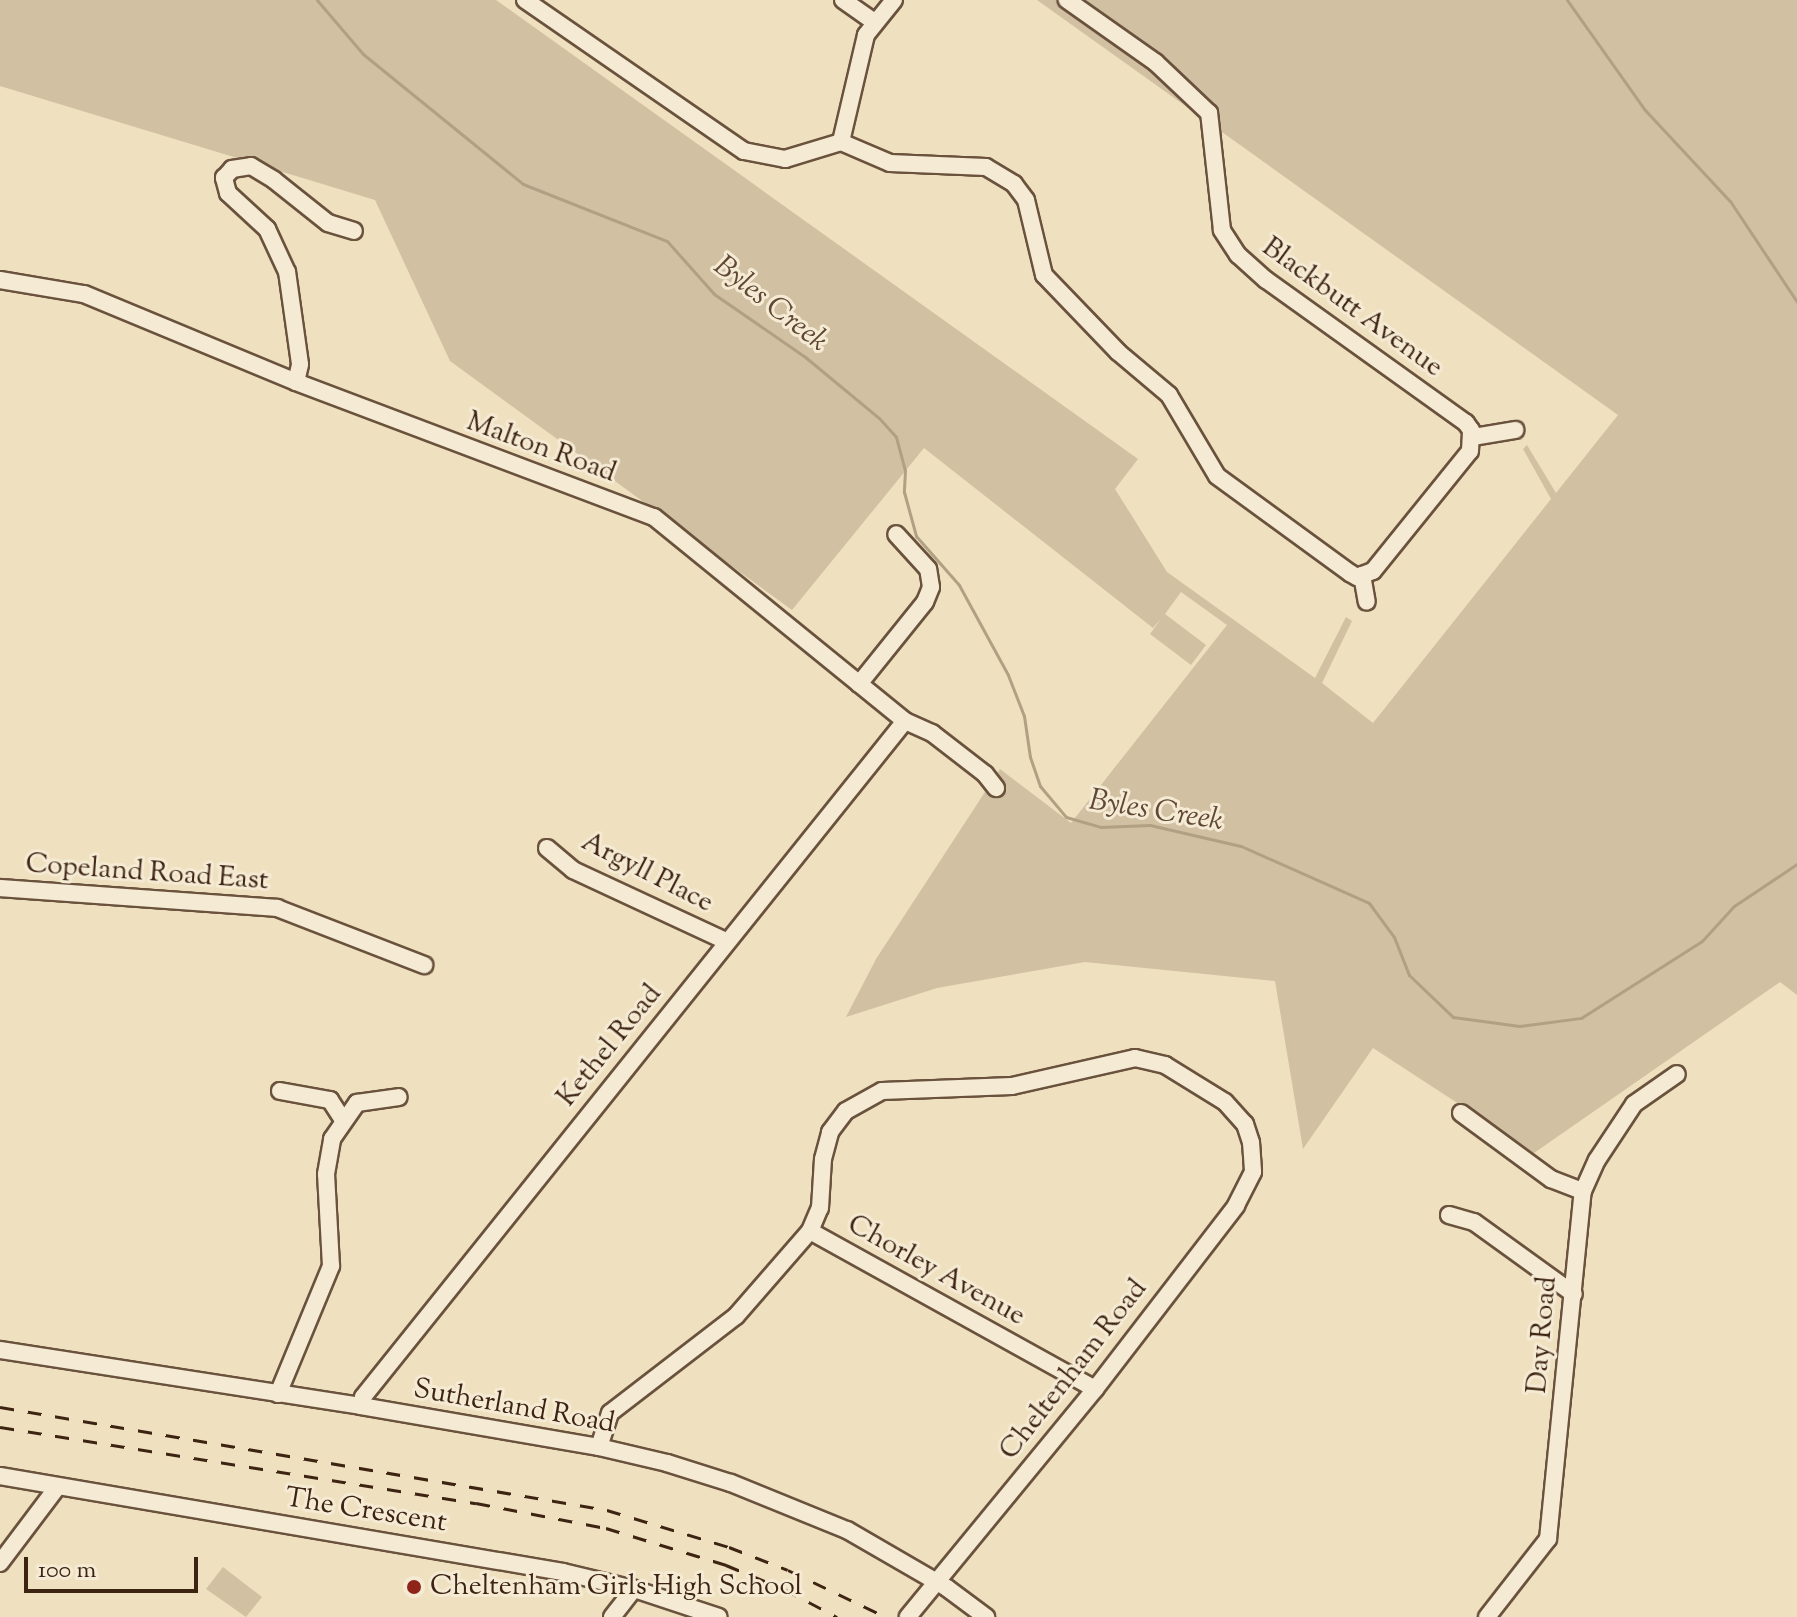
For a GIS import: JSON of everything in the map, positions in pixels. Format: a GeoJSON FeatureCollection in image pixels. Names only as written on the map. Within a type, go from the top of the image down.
{"type":"FeatureCollection","features":[{"type":"Feature","properties":{"kind":"street"},"geometry":{"type":"LineString","coordinates":[[525,0],[744,151],[785,159],[841,142],[890,163],[986,167],[1014,184],[1026,200],[1044,275],[1118,352],[1169,395],[1217,476],[1350,573],[1362,575],[1373,571],[1470,451],[1473,437],[1515,430]]}},
{"type":"Feature","properties":{"kind":"street"},"geometry":{"type":"LineString","coordinates":[[843,0],[875,22]]}},
{"type":"Feature","properties":{"kind":"street"},"geometry":{"type":"LineString","coordinates":[[841,142],[866,35],[894,0]]}},
{"type":"Feature","properties":{"kind":"street","name":"Blackbutt Avenue"},"geometry":{"type":"LineString","coordinates":[[1067,0],[1155,62],[1209,113],[1220,220],[1238,255],[1266,280],[1466,423],[1473,437]]}},
{"type":"Feature","properties":{"kind":"street"},"geometry":{"type":"LineString","coordinates":[[296,382],[300,364],[287,272],[267,229],[228,193],[224,178],[232,169],[251,166],[274,180],[328,223],[354,231]]}},
{"type":"Feature","properties":{"kind":"street","name":"Malton Road"},"geometry":{"type":"LineString","coordinates":[[0,280],[84,294],[296,382],[654,517],[905,721],[932,733],[985,774],[996,788]]}},
{"type":"Feature","properties":{"kind":"street"},"geometry":{"type":"LineString","coordinates":[[859,684],[925,602],[931,587],[928,569],[896,534]]}},
{"type":"Feature","properties":{"kind":"street"},"geometry":{"type":"LineString","coordinates":[[1362,575],[1367,602]]}},
{"type":"Feature","properties":{"kind":"street","name":"Kethel Road"},"geometry":{"type":"LineString","coordinates":[[361,1406],[363,1397],[905,721]]}},
{"type":"Feature","properties":{"kind":"street","name":"Argyll Place"},"geometry":{"type":"LineString","coordinates":[[547,848],[573,870],[726,941]]}},
{"type":"Feature","properties":{"kind":"street","name":"Copeland Road East"},"geometry":{"type":"LineString","coordinates":[[0,888],[277,908],[424,965]]}},
{"type":"Feature","properties":{"kind":"street","name":"Cheltenham Road"},"geometry":{"type":"LineString","coordinates":[[810,1231],[820,1208],[823,1159],[830,1132],[846,1111],[882,1091],[1012,1086],[1120,1059],[1150,1060],[1180,1073],[1225,1102],[1245,1124],[1251,1142],[1253,1172],[1244,1195],[1095,1389],[908,1617]]}},
{"type":"Feature","properties":{"kind":"street","name":"Day Road"},"geometry":{"type":"LineString","coordinates":[[1487,1617],[1548,1539],[1583,1191],[1597,1160],[1634,1104],[1677,1074]]}},
{"type":"Feature","properties":{"kind":"street"},"geometry":{"type":"LineString","coordinates":[[280,1091],[330,1100],[343,1120]]}},
{"type":"Feature","properties":{"kind":"street"},"geometry":{"type":"LineString","coordinates":[[278,1394],[331,1266],[327,1163],[332,1139],[343,1120],[361,1102],[399,1097]]}},
{"type":"Feature","properties":{"kind":"street"},"geometry":{"type":"LineString","coordinates":[[1461,1113],[1551,1179],[1583,1191]]}},
{"type":"Feature","properties":{"kind":"street"},"geometry":{"type":"LineString","coordinates":[[1449,1215],[1474,1222],[1574,1294]]}},
{"type":"Feature","properties":{"kind":"street","name":"Chorley Avenue"},"geometry":{"type":"LineString","coordinates":[[599,1447],[610,1413],[736,1316],[810,1231],[1095,1389]]}},
{"type":"Feature","properties":{"kind":"street","name":"Sutherland Road"},"geometry":{"type":"LineString","coordinates":[[0,1350],[361,1406],[599,1447],[680,1467],[791,1506],[847,1530],[936,1581],[986,1617]]}},
{"type":"Feature","properties":{"kind":"street","name":"The Crescent"},"geometry":{"type":"LineString","coordinates":[[0,1476],[488,1557],[634,1589],[719,1617]]}},
{"type":"Feature","properties":{"kind":"street"},"geometry":{"type":"LineString","coordinates":[[0,1563],[58,1486]]}},
{"type":"Feature","properties":{"kind":"street"},"geometry":{"type":"LineString","coordinates":[[612,1617],[634,1589]]}},
{"type":"Feature","properties":{"kind":"shaded area"},"geometry":{"type":"Polygon","coordinates":[[[0,0],[496,0],[1138,459],[1115,489],[1167,572],[1315,678],[1346,617],[1352,621],[1322,683],[1373,723],[1551,499],[1523,449],[1527,445],[1556,493],[1618,415],[1037,0],[1797,0],[1797,995],[1780,982],[1534,1153],[1373,1048],[1303,1149],[1275,981],[1085,962],[937,988],[846,1017],[876,959],[1000,769],[1071,823],[1227,625],[1181,592],[1165,614],[1206,645],[1191,665],[1150,634],[1161,619],[1153,628],[924,448],[792,610],[450,361],[375,200],[0,86],[0,0]]]}},
{"type":"Feature","properties":{"kind":"shaded area"},"geometry":{"type":"Polygon","coordinates":[[[223,1567],[262,1597],[246,1617],[206,1589],[223,1567]]]}},
{"type":"Feature","properties":{"kind":"waterway","name":"Byles Creek"},"geometry":{"type":"LineString","coordinates":[[317,0],[363,54],[523,184],[667,241],[714,294],[804,356],[879,418],[896,437],[905,470],[904,492],[916,536],[959,585],[1008,675],[1024,716],[1030,757],[1040,786],[1066,817],[1100,827],[1150,825],[1241,846],[1369,903],[1394,937],[1409,975],[1453,1017],[1519,1026],[1581,1018],[1702,941],[1734,906],[1797,864]]}},
{"type":"Feature","properties":{"kind":"waterway"},"geometry":{"type":"LineString","coordinates":[[1567,0],[1645,110],[1730,201],[1797,302]]}},
{"type":"Feature","properties":{"kind":"railway"},"geometry":{"type":"LineString","coordinates":[[0,1407],[607,1510],[729,1547],[788,1570],[886,1617]]}},
{"type":"Feature","properties":{"kind":"railway"},"geometry":{"type":"LineString","coordinates":[[0,1427],[476,1503],[606,1528],[726,1565],[784,1589],[837,1617]]}},
{"type":"Feature","properties":{"kind":"place","name":"Cheltenham Girls High School"},"geometry":{"type":"Point","coordinates":[414,1587]}}]}
